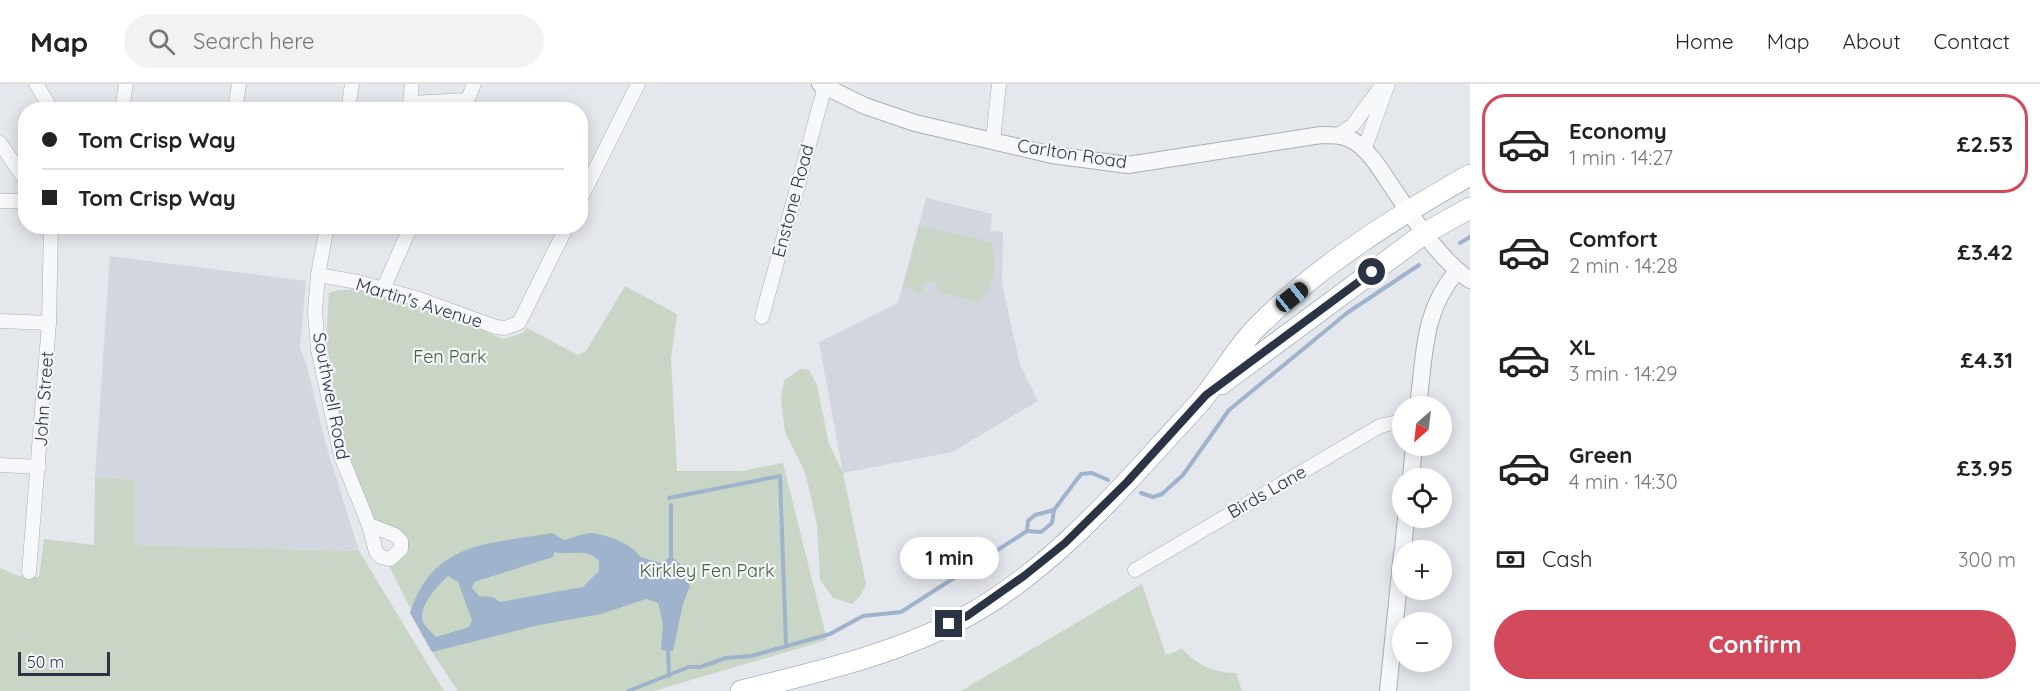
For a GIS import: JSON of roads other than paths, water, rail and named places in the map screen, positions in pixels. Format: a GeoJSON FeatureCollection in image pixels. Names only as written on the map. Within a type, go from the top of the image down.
{"type":"FeatureCollection","features":[{"type":"Feature","properties":{"kind":"highway"},"geometry":{"type":"LineString","coordinates":[[741,691],[895,648],[967,616],[1024,576],[1065,543],[1127,482],[1206,395],[1225,365],[1260,323],[1370,234],[1470,175]]}},
{"type":"Feature","properties":{"kind":"highway"},"geometry":{"type":"LineString","coordinates":[[1409,210],[1430,217],[1470,196]]}},
{"type":"Feature","properties":{"kind":"highway"},"geometry":{"type":"LineString","coordinates":[[1206,395],[1425,233],[1470,208]]}},
{"type":"Feature","properties":{"kind":"highway"},"geometry":{"type":"LineString","coordinates":[[1292,297],[1313,290],[1404,225],[1425,233]]}},
{"type":"Feature","properties":{"kind":"street"},"geometry":{"type":"LineString","coordinates":[[36,84],[47,102]]}},
{"type":"Feature","properties":{"kind":"street"},"geometry":{"type":"LineString","coordinates":[[123,102],[126,84]]}},
{"type":"Feature","properties":{"kind":"street"},"geometry":{"type":"LineString","coordinates":[[236,102],[239,84]]}},
{"type":"Feature","properties":{"kind":"street"},"geometry":{"type":"LineString","coordinates":[[349,102],[352,84]]}},
{"type":"Feature","properties":{"kind":"street"},"geometry":{"type":"LineString","coordinates":[[410,102],[412,84]]}},
{"type":"Feature","properties":{"kind":"street"},"geometry":{"type":"LineString","coordinates":[[466,102],[474,84]]}},
{"type":"Feature","properties":{"kind":"street"},"geometry":{"type":"LineString","coordinates":[[588,184],[638,84]]}},
{"type":"Feature","properties":{"kind":"street"},"geometry":{"type":"LineString","coordinates":[[993,141],[999,84]]}},
{"type":"Feature","properties":{"kind":"street"},"geometry":{"type":"LineString","coordinates":[[1338,135],[1353,124],[1385,84]]}},
{"type":"Feature","properties":{"kind":"street"},"geometry":{"type":"LineString","coordinates":[[1364,150],[1385,84]]}},
{"type":"Feature","properties":{"kind":"street","name":"Carlton Road"},"geometry":{"type":"LineString","coordinates":[[822,85],[893,116],[1052,155],[1128,165],[1320,135],[1338,135]]}},
{"type":"Feature","properties":{"kind":"street","name":"Enstone Road"},"geometry":{"type":"LineString","coordinates":[[762,317],[822,85]]}},
{"type":"Feature","properties":{"kind":"street"},"geometry":{"type":"LineString","coordinates":[[1338,135],[1353,141],[1364,150],[1425,233],[1463,275],[1443,288],[1429,321],[1419,396]]}},
{"type":"Feature","properties":{"kind":"street"},"geometry":{"type":"LineString","coordinates":[[0,143],[18,169]]}},
{"type":"Feature","properties":{"kind":"street"},"geometry":{"type":"LineString","coordinates":[[0,201],[18,201]]}},
{"type":"Feature","properties":{"kind":"street","name":"John Street"},"geometry":{"type":"LineString","coordinates":[[29,572],[49,323],[51,234]]}},
{"type":"Feature","properties":{"kind":"street","name":"Southwell Road"},"geometry":{"type":"LineString","coordinates":[[326,234],[318,275],[315,312],[318,349],[340,456],[369,525]]}},
{"type":"Feature","properties":{"kind":"street"},"geometry":{"type":"LineString","coordinates":[[382,289],[407,234]]}},
{"type":"Feature","properties":{"kind":"street","name":"Martin's Avenue"},"geometry":{"type":"LineString","coordinates":[[318,275],[382,289],[505,328],[519,323],[563,234]]}},
{"type":"Feature","properties":{"kind":"street"},"geometry":{"type":"LineString","coordinates":[[0,321],[49,323]]}},
{"type":"Feature","properties":{"kind":"street","name":"Birds Lane"},"geometry":{"type":"LineString","coordinates":[[1135,570],[1380,426],[1392,423]]}},
{"type":"Feature","properties":{"kind":"street"},"geometry":{"type":"LineString","coordinates":[[0,465],[39,467]]}},
{"type":"Feature","properties":{"kind":"street"},"geometry":{"type":"LineString","coordinates":[[1388,691],[1398,600]]}},
{"type":"Feature","properties":{"kind":"water"},"geometry":{"type":"Polygon","coordinates":[[[552,533],[564,540],[592,533],[625,544],[640,557],[661,563],[671,556],[680,564],[690,586],[683,604],[673,651],[661,650],[663,624],[658,603],[646,599],[601,614],[539,625],[432,652],[410,613],[420,589],[433,572],[448,559],[466,550],[485,544],[552,533]],[[554,552],[553,557],[474,582],[472,588],[479,596],[493,597],[500,602],[583,587],[599,571],[599,561],[589,554],[554,552]],[[448,576],[434,591],[423,610],[423,622],[436,637],[469,627],[472,620],[458,582],[448,576]]]}},
{"type":"Feature","properties":{"kind":"waterway"},"geometry":{"type":"LineString","coordinates":[[1460,243],[1470,237]]}},
{"type":"Feature","properties":{"kind":"waterway"},"geometry":{"type":"LineString","coordinates":[[1141,493],[1153,497],[1162,494],[1183,475],[1229,410],[1347,313],[1419,265]]}},
{"type":"Feature","properties":{"kind":"waterway"},"geometry":{"type":"LineString","coordinates":[[628,691],[689,667],[700,667],[726,658],[751,656],[830,634],[863,616],[901,612],[1027,531],[1028,521],[1035,515],[1054,510],[1081,474],[1092,473],[1108,480]]}},
{"type":"Feature","properties":{"kind":"waterway"},"geometry":{"type":"LineString","coordinates":[[669,498],[780,476],[786,645]]}},
{"type":"Feature","properties":{"kind":"waterway"},"geometry":{"type":"LineString","coordinates":[[671,505],[671,556]]}},
{"type":"Feature","properties":{"kind":"waterway"},"geometry":{"type":"LineString","coordinates":[[1027,531],[1041,532],[1052,523],[1054,510]]}},
{"type":"Feature","properties":{"kind":"waterway"},"geometry":{"type":"LineString","coordinates":[[668,650],[669,676]]}},
{"type":"Feature","properties":{"kind":"park label","name":"Fen Park"},"geometry":{"type":"Point","coordinates":[450,357]}},
{"type":"Feature","properties":{"kind":"park label","name":"Kirkley Fen Park"},"geometry":{"type":"Point","coordinates":[707,571]}}]}
